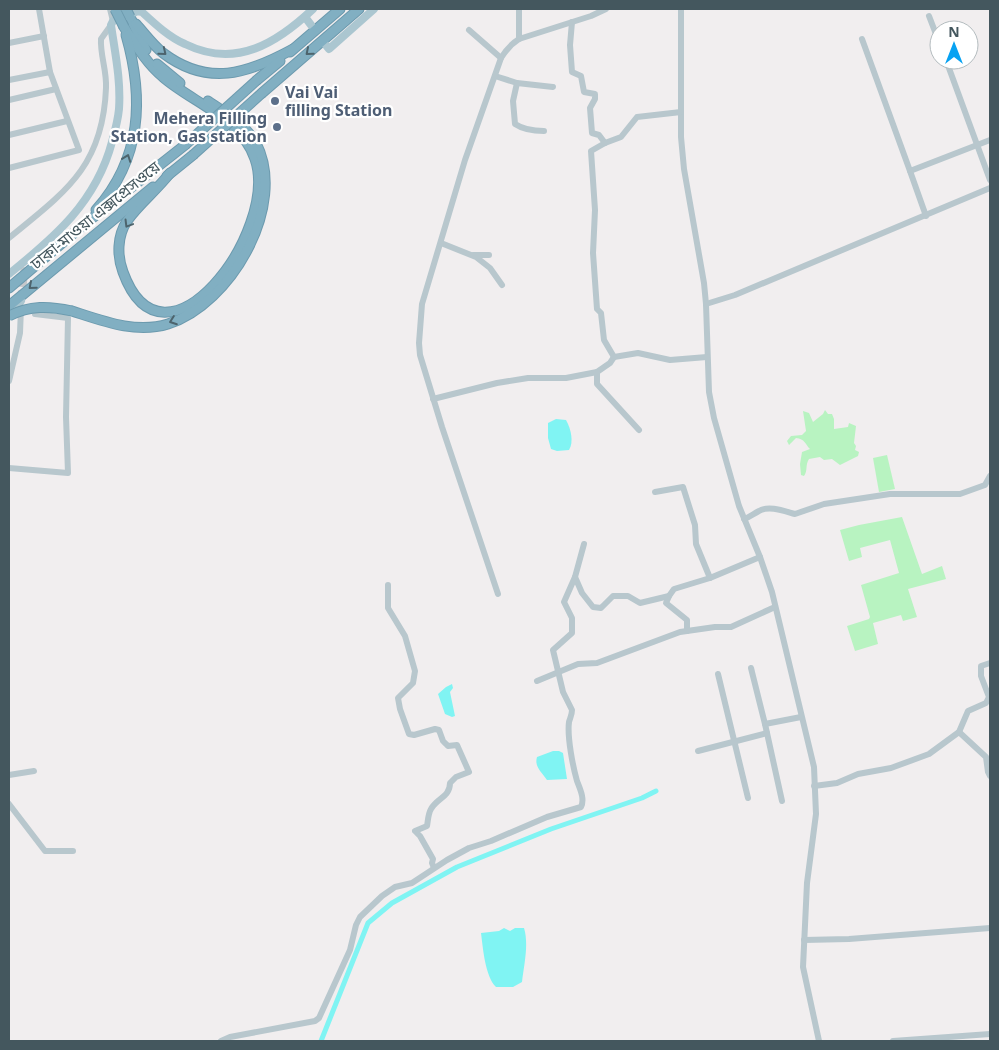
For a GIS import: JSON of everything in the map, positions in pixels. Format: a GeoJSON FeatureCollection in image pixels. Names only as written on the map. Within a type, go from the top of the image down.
{"type":"FeatureCollection","features":[{"type":"Feature","properties":{"kind":"highway"},"geometry":{"type":"LineString","coordinates":[[115,9],[124,27],[150,64],[163,77],[240,134],[249,146],[255,159],[258,174],[256,210],[241,246],[231,263],[209,290],[197,301],[180,310],[163,312],[142,304],[135,295],[126,282],[118,251],[120,237],[127,222],[170,173]]}},
{"type":"Feature","properties":{"kind":"highway","name":"ঢাকা-মাওয়া এক্সপ্রেসওয়ে"},"geometry":{"type":"LineString","coordinates":[[9,288],[81,227],[185,145],[340,9]]}},
{"type":"Feature","properties":{"kind":"highway","name":"ঢাকা-মাওয়া এক্সপ্রেসওয়ে"},"geometry":{"type":"LineString","coordinates":[[9,306],[193,154],[359,9]]}},
{"type":"Feature","properties":{"kind":"highway"},"geometry":{"type":"LineString","coordinates":[[128,13],[162,52],[182,65],[206,72],[227,74],[246,71],[268,63],[292,50]]}},
{"type":"Feature","properties":{"kind":"highway"},"geometry":{"type":"LineString","coordinates":[[9,316],[18,311],[37,306],[72,311],[127,327],[167,324],[186,316],[204,304],[222,288],[250,245],[262,208],[264,174],[261,156],[255,142],[240,123],[161,68],[142,44],[128,13]]}},
{"type":"Feature","properties":{"kind":"highway"},"geometry":{"type":"LineString","coordinates":[[81,227],[112,190],[125,164],[134,138],[137,98],[136,79],[124,27]]}},
{"type":"Feature","properties":{"kind":"main road"},"geometry":{"type":"LineString","coordinates":[[9,274],[26,263],[67,223],[80,208],[101,175],[109,155],[117,124],[120,94],[112,23],[137,10],[186,45],[196,49],[230,54],[258,48],[286,34],[313,9]]}},
{"type":"Feature","properties":{"kind":"main road"},"geometry":{"type":"LineString","coordinates":[[325,44],[329,49],[374,9]]}},
{"type":"Feature","properties":{"kind":"main road"},"geometry":{"type":"LineString","coordinates":[[305,17],[311,25]]}},
{"type":"Feature","properties":{"kind":"main road"},"geometry":{"type":"LineString","coordinates":[[9,316],[21,301]]}},
{"type":"Feature","properties":{"kind":"street"},"geometry":{"type":"LineString","coordinates":[[9,168],[79,150],[50,72],[39,9]]}},
{"type":"Feature","properties":{"kind":"street"},"geometry":{"type":"LineString","coordinates":[[9,238],[70,186],[83,171],[97,142],[105,111],[107,82],[101,39],[112,23],[110,9]]}},
{"type":"Feature","properties":{"kind":"street"},"geometry":{"type":"LineString","coordinates":[[519,9],[519,39]]}},
{"type":"Feature","properties":{"kind":"street"},"geometry":{"type":"LineString","coordinates":[[498,594],[420,355],[418,343],[422,304],[465,160],[501,58],[512,43],[519,39],[606,9]]}},
{"type":"Feature","properties":{"kind":"street"},"geometry":{"type":"LineString","coordinates":[[681,9],[681,137],[684,169],[706,304],[707,356],[711,405],[739,506],[772,592],[814,767],[816,814],[807,883],[803,967],[819,1041]]}},
{"type":"Feature","properties":{"kind":"street"},"geometry":{"type":"LineString","coordinates":[[929,16],[931,20]]}},
{"type":"Feature","properties":{"kind":"street"},"geometry":{"type":"LineString","coordinates":[[572,22],[570,45],[572,72],[581,76],[584,92],[595,94],[595,99],[590,108],[592,133],[599,135],[605,143]]}},
{"type":"Feature","properties":{"kind":"street"},"geometry":{"type":"LineString","coordinates":[[469,30],[501,58]]}},
{"type":"Feature","properties":{"kind":"street"},"geometry":{"type":"LineString","coordinates":[[9,44],[44,36]]}},
{"type":"Feature","properties":{"kind":"street"},"geometry":{"type":"LineString","coordinates":[[862,39],[926,216]]}},
{"type":"Feature","properties":{"kind":"street"},"geometry":{"type":"LineString","coordinates":[[950,70],[990,180]]}},
{"type":"Feature","properties":{"kind":"street"},"geometry":{"type":"LineString","coordinates":[[9,80],[50,72]]}},
{"type":"Feature","properties":{"kind":"street"},"geometry":{"type":"LineString","coordinates":[[495,76],[517,83],[553,87]]}},
{"type":"Feature","properties":{"kind":"street"},"geometry":{"type":"LineString","coordinates":[[517,83],[513,101],[515,124],[520,127],[544,131]]}},
{"type":"Feature","properties":{"kind":"street"},"geometry":{"type":"LineString","coordinates":[[9,100],[56,89]]}},
{"type":"Feature","properties":{"kind":"street"},"geometry":{"type":"LineString","coordinates":[[614,357],[604,340],[601,313],[597,309],[593,253],[596,210],[591,151],[621,137],[637,117],[680,112]]}},
{"type":"Feature","properties":{"kind":"street"},"geometry":{"type":"LineString","coordinates":[[9,135],[67,121]]}},
{"type":"Feature","properties":{"kind":"street"},"geometry":{"type":"LineString","coordinates":[[910,171],[990,140]]}},
{"type":"Feature","properties":{"kind":"street"},"geometry":{"type":"LineString","coordinates":[[706,304],[735,295],[990,188]]}},
{"type":"Feature","properties":{"kind":"street"},"geometry":{"type":"LineString","coordinates":[[441,243],[472,255],[490,268],[502,285]]}},
{"type":"Feature","properties":{"kind":"street"},"geometry":{"type":"LineString","coordinates":[[472,255],[489,255]]}},
{"type":"Feature","properties":{"kind":"street"},"geometry":{"type":"LineString","coordinates":[[9,380],[20,333],[21,301]]}},
{"type":"Feature","properties":{"kind":"street"},"geometry":{"type":"LineString","coordinates":[[9,468],[68,473],[66,366],[68,318],[35,314]]}},
{"type":"Feature","properties":{"kind":"street"},"geometry":{"type":"LineString","coordinates":[[433,399],[497,383],[528,378],[566,378],[597,372],[610,363],[614,357],[638,353],[670,360],[707,356]]}},
{"type":"Feature","properties":{"kind":"street"},"geometry":{"type":"LineString","coordinates":[[597,372],[597,384],[639,430]]}},
{"type":"Feature","properties":{"kind":"street"},"geometry":{"type":"LineString","coordinates":[[744,519],[752,516],[760,509],[779,509],[795,514],[824,504],[890,494],[960,494],[985,486],[990,476]]}},
{"type":"Feature","properties":{"kind":"street"},"geometry":{"type":"LineString","coordinates":[[655,492],[683,487],[695,525],[696,544],[710,578]]}},
{"type":"Feature","properties":{"kind":"street"},"geometry":{"type":"LineString","coordinates":[[221,1041],[230,1037],[315,1021],[319,1018],[350,950],[356,925],[360,917],[382,896],[395,887],[412,883],[469,848],[491,841],[547,817],[581,807],[583,804],[582,796],[576,776],[570,741],[569,722],[572,710],[563,692],[553,650],[572,633],[572,618],[564,602],[575,577],[584,544]]}},
{"type":"Feature","properties":{"kind":"street"},"geometry":{"type":"LineString","coordinates":[[687,631],[687,620],[666,603],[668,596],[674,589],[710,578],[760,557]]}},
{"type":"Feature","properties":{"kind":"street"},"geometry":{"type":"LineString","coordinates":[[575,577],[582,593],[593,607],[601,608],[613,596],[628,596],[640,603],[668,596]]}},
{"type":"Feature","properties":{"kind":"street"},"geometry":{"type":"LineString","coordinates":[[388,585],[388,608],[405,636],[415,671],[413,683],[398,698],[405,726],[409,734],[414,735],[435,729],[439,730],[448,746],[457,745],[469,772],[456,777],[450,783],[450,790],[447,795],[431,809],[427,826],[415,831],[434,858],[432,863],[434,868]]}},
{"type":"Feature","properties":{"kind":"street"},"geometry":{"type":"LineString","coordinates":[[537,681],[578,664],[597,663],[680,632],[715,627],[731,627],[775,607]]}},
{"type":"Feature","properties":{"kind":"street"},"geometry":{"type":"LineString","coordinates":[[814,786],[837,783],[858,774],[891,768],[929,754],[958,732],[968,711],[986,703],[988,697],[981,676],[981,666],[990,663]]}},
{"type":"Feature","properties":{"kind":"street"},"geometry":{"type":"LineString","coordinates":[[751,668],[782,801]]}},
{"type":"Feature","properties":{"kind":"street"},"geometry":{"type":"LineString","coordinates":[[718,674],[748,798]]}},
{"type":"Feature","properties":{"kind":"street"},"geometry":{"type":"LineString","coordinates":[[765,724],[801,717]]}},
{"type":"Feature","properties":{"kind":"street"},"geometry":{"type":"LineString","coordinates":[[958,732],[986,757],[990,776]]}},
{"type":"Feature","properties":{"kind":"street"},"geometry":{"type":"LineString","coordinates":[[698,751],[767,733]]}},
{"type":"Feature","properties":{"kind":"street"},"geometry":{"type":"LineString","coordinates":[[9,775],[34,771]]}},
{"type":"Feature","properties":{"kind":"street"},"geometry":{"type":"LineString","coordinates":[[9,804],[45,851],[73,852]]}},
{"type":"Feature","properties":{"kind":"street"},"geometry":{"type":"LineString","coordinates":[[804,940],[849,939],[990,928]]}},
{"type":"Feature","properties":{"kind":"street"},"geometry":{"type":"LineString","coordinates":[[893,1041],[990,1034]]}},
{"type":"Feature","properties":{"kind":"green space"},"geometry":{"type":"Polygon","coordinates":[[[825,410],[828,414],[832,414],[834,429],[848,427],[849,423],[856,426],[854,443],[856,446],[855,450],[859,452],[858,456],[840,465],[832,459],[824,460],[820,457],[809,459],[804,476],[801,475],[802,452],[810,449],[799,439],[796,438],[789,445],[787,441],[791,436],[802,435],[806,431],[803,411],[809,413],[813,422],[825,410]]]}},
{"type":"Feature","properties":{"kind":"green space"},"geometry":{"type":"Polygon","coordinates":[[[887,455],[895,489],[879,492],[873,458],[887,455]]]}},
{"type":"Feature","properties":{"kind":"green space"},"geometry":{"type":"Polygon","coordinates":[[[902,517],[922,574],[942,566],[946,579],[908,589],[917,617],[903,621],[901,615],[873,623],[878,644],[855,651],[847,626],[870,617],[861,585],[899,573],[890,540],[860,548],[862,557],[849,561],[840,530],[902,517]]]}},
{"type":"Feature","properties":{"kind":"water"},"geometry":{"type":"Polygon","coordinates":[[[556,419],[566,420],[568,424],[572,439],[569,450],[557,451],[551,449],[548,438],[548,423],[556,419]]]}},
{"type":"Feature","properties":{"kind":"water"},"geometry":{"type":"Polygon","coordinates":[[[452,684],[453,688],[450,692],[455,716],[452,717],[445,714],[438,694],[452,684]]]}},
{"type":"Feature","properties":{"kind":"water"},"geometry":{"type":"Polygon","coordinates":[[[553,751],[563,753],[567,779],[547,780],[538,767],[537,757],[553,751]]]}},
{"type":"Feature","properties":{"kind":"water"},"geometry":{"type":"Polygon","coordinates":[[[504,928],[510,931],[515,928],[524,928],[525,934],[526,955],[522,982],[513,987],[496,987],[489,976],[484,954],[481,933],[499,931],[504,928]]]}},
{"type":"Feature","properties":{"kind":"waterway"},"geometry":{"type":"LineString","coordinates":[[321,1041],[368,923],[392,903],[457,867],[551,829],[642,798],[656,791]]}},
{"type":"Feature","properties":{"kind":"tunnel"},"geometry":{"type":"LineString","coordinates":[[21,299],[25,266]]}},
{"type":"Feature","properties":{"kind":"place","name":"Vai Vai filling Station"},"geometry":{"type":"Point","coordinates":[275,101]}},
{"type":"Feature","properties":{"kind":"place","name":"Mehera Filling Station, Gas station"},"geometry":{"type":"Point","coordinates":[277,127]}}]}
